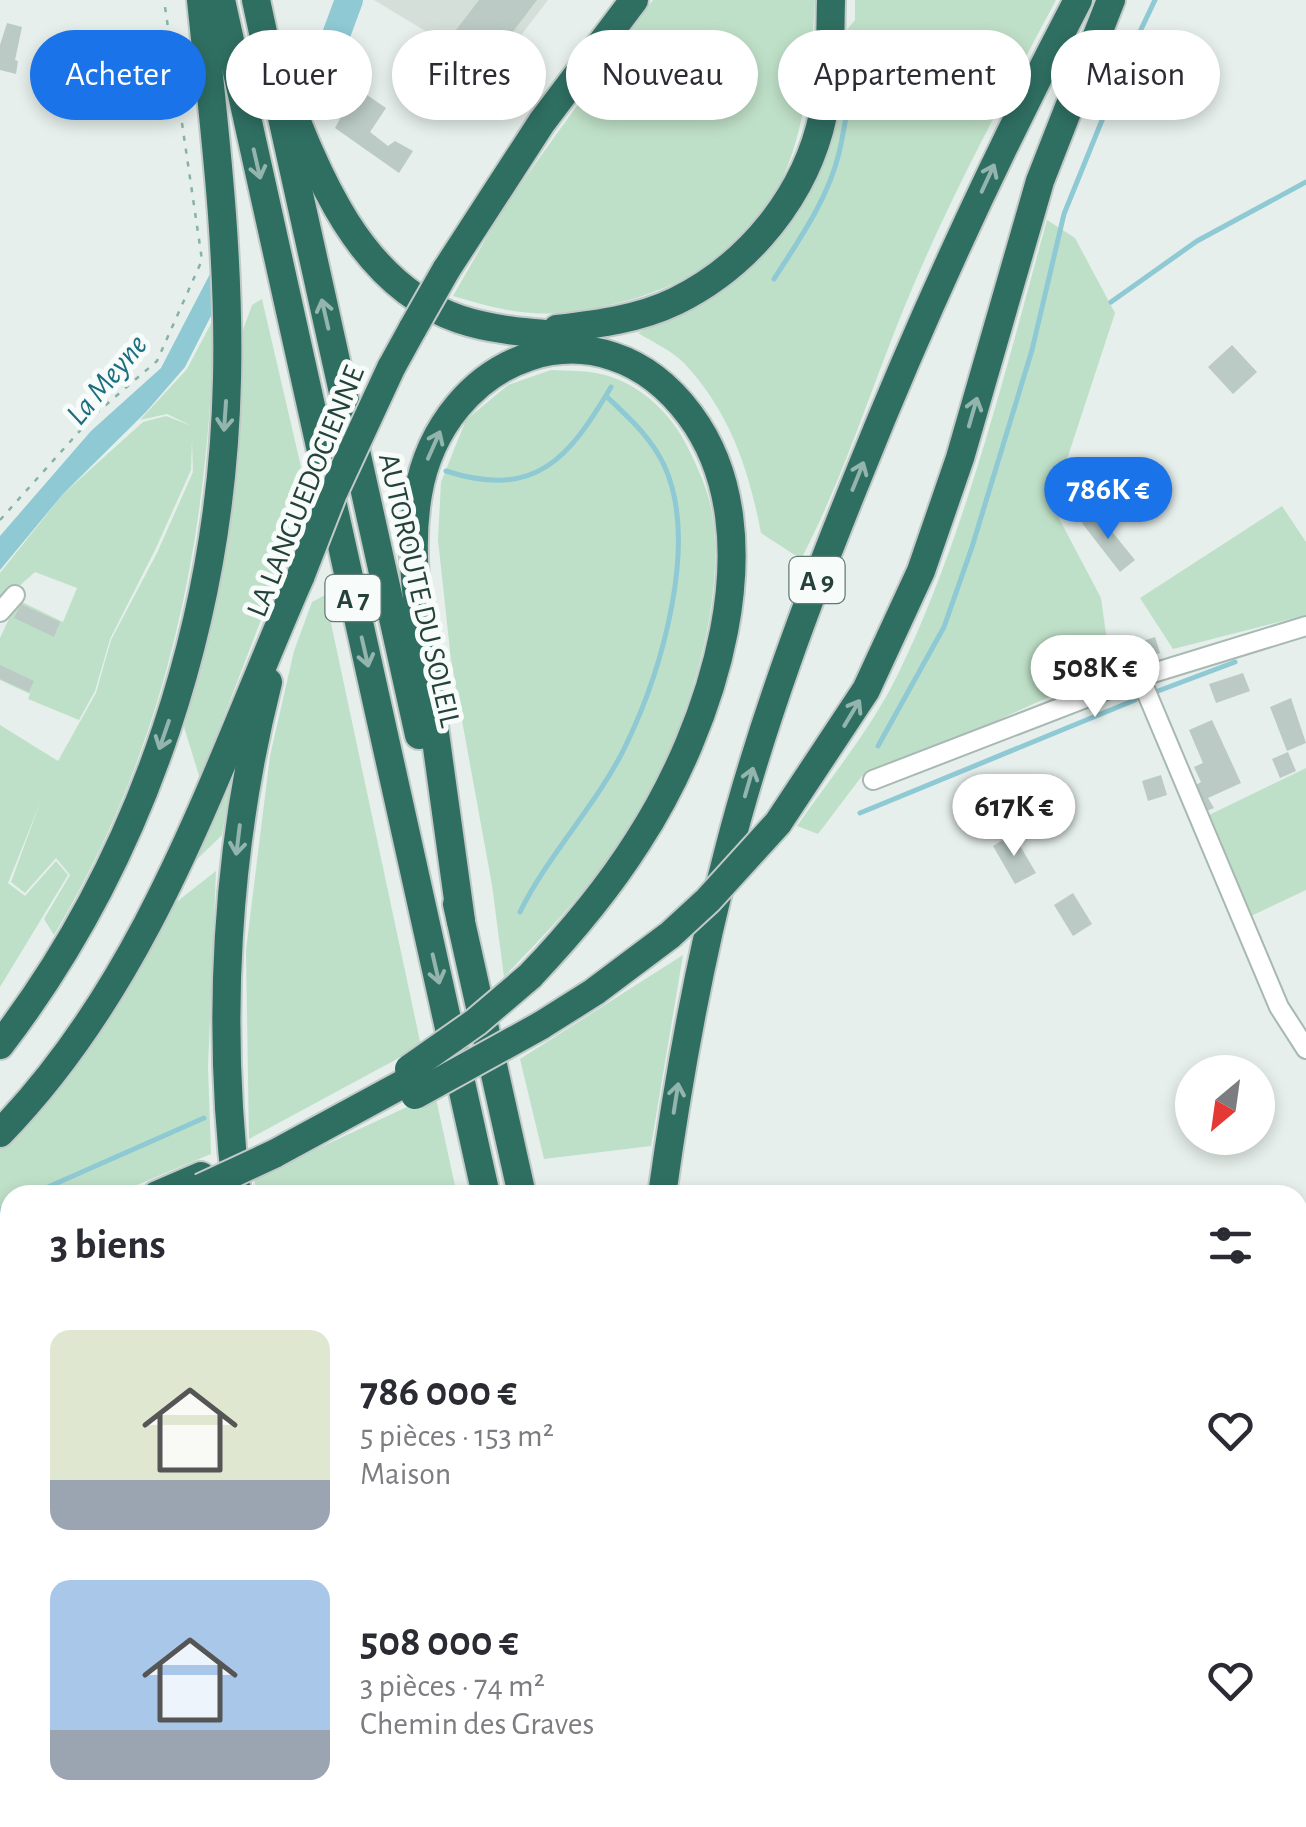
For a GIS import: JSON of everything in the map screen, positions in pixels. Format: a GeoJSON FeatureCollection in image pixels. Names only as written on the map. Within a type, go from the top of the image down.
{"type":"FeatureCollection","features":[{"type":"Feature","properties":{"kind":"highway"},"geometry":{"type":"LineString","coordinates":[[0,1045],[81,921],[113,860],[164,737],[189,654],[215,523],[227,381],[227,319],[202,0]]}},
{"type":"Feature","properties":{"kind":"highway","name":"A 7"},"geometry":{"type":"LineString","coordinates":[[221,0],[484,1185]]}},
{"type":"Feature","properties":{"kind":"highway","name":"AUTOROUTE DU SOLEIL"},"geometry":{"type":"LineString","coordinates":[[256,0],[262,30]]}},
{"type":"Feature","properties":{"kind":"highway","name":"LA LANGUEDOCIENNE"},"geometry":{"type":"LineString","coordinates":[[236,1185],[227,1042],[233,890],[257,731],[280,637],[338,481],[413,328],[542,122],[634,0]]}},
{"type":"Feature","properties":{"kind":"highway"},"geometry":{"type":"LineString","coordinates":[[531,332],[607,323],[676,301],[720,274],[762,235],[792,194],[817,140],[827,86],[831,0]]}},
{"type":"Feature","properties":{"kind":"highway","name":"A 9"},"geometry":{"type":"LineString","coordinates":[[663,1185],[702,960],[728,851],[790,652],[838,524],[933,296],[993,166],[1078,0]]}},
{"type":"Feature","properties":{"kind":"highway"},"geometry":{"type":"LineString","coordinates":[[200,1185],[412,1081],[540,1026],[594,992],[670,935],[717,891],[778,822],[866,690],[922,571],[960,458],[1040,181],[1111,0]]}},
{"type":"Feature","properties":{"kind":"highway","name":"AUTOROUTE DU SOLEIL"},"geometry":{"type":"LineString","coordinates":[[282,120],[520,1185]]}},
{"type":"Feature","properties":{"kind":"highway"},"geometry":{"type":"LineString","coordinates":[[299,120],[334,202],[375,260],[397,282],[438,310],[478,324],[616,345],[643,356],[684,388],[711,424],[730,467],[739,512],[741,557],[736,620],[726,664],[700,744],[647,846],[587,928],[469,1040],[412,1081]]}},
{"type":"Feature","properties":{"kind":"highway"},"geometry":{"type":"LineString","coordinates":[[461,921],[414,576],[423,472],[452,411],[489,375],[517,360],[549,352],[569,350],[602,355],[639,369],[664,386],[701,431],[716,463],[727,507],[731,546],[729,589],[708,695],[670,786],[610,884],[531,981]]}},
{"type":"Feature","properties":{"kind":"highway"},"geometry":{"type":"LineString","coordinates":[[0,1133],[86,1028],[140,938],[185,847],[301,575]]}},
{"type":"Feature","properties":{"kind":"street"},"geometry":{"type":"LineString","coordinates":[[0,612],[15,595]]}},
{"type":"Feature","properties":{"kind":"street"},"geometry":{"type":"LineString","coordinates":[[873,780],[1140,677],[1306,626]]}},
{"type":"Feature","properties":{"kind":"street"},"geometry":{"type":"LineString","coordinates":[[1140,677],[1279,1006],[1306,1049]]}},
{"type":"Feature","properties":{"kind":"path"},"geometry":{"type":"LineString","coordinates":[[0,520],[94,416],[157,361],[202,260],[164,0]]}},
{"type":"Feature","properties":{"kind":"shaded area"},"geometry":{"type":"Polygon","coordinates":[[[374,0],[548,0],[525,30],[424,30],[374,0]]]}},
{"type":"Feature","properties":{"kind":"green space"},"geometry":{"type":"Polygon","coordinates":[[[653,0],[815,0],[813,30],[778,30],[778,120],[801,120],[792,153],[772,200],[733,247],[707,266],[649,294],[557,313],[491,307],[453,296],[504,207],[567,120],[758,120],[758,30],[631,30],[653,0]]]}},
{"type":"Feature","properties":{"kind":"green space"},"geometry":{"type":"Polygon","coordinates":[[[855,0],[1056,0],[1031,47],[1031,30],[847,30],[855,20],[855,0]]]}},
{"type":"Feature","properties":{"kind":"green space"},"geometry":{"type":"Polygon","coordinates":[[[817,120],[993,120],[906,303],[831,496],[801,559],[761,533],[735,443],[714,401],[679,359],[638,333],[718,289],[787,223],[817,120]]]}},
{"type":"Feature","properties":{"kind":"green space"},"geometry":{"type":"Polygon","coordinates":[[[1047,220],[1075,238],[1115,313],[1052,505],[1101,598],[1111,669],[907,761],[862,776],[818,834],[797,826],[876,714],[922,621],[964,509],[1047,220]]]}},
{"type":"Feature","properties":{"kind":"green space"},"geometry":{"type":"Polygon","coordinates":[[[262,299],[308,497],[200,779],[184,727],[209,637],[236,475],[238,344],[252,305],[262,299]]]}},
{"type":"Feature","properties":{"kind":"green space"},"geometry":{"type":"Polygon","coordinates":[[[214,318],[203,480],[191,560],[153,714],[93,863],[54,935],[44,919],[70,875],[56,858],[25,893],[11,882],[40,803],[8,883],[25,896],[56,861],[68,875],[0,987],[0,725],[58,761],[96,693],[111,640],[157,553],[193,472],[192,441],[191,470],[110,639],[95,691],[79,720],[28,699],[30,694],[0,680],[0,638],[18,600],[63,622],[77,588],[35,572],[0,603],[0,573],[63,494],[143,422],[166,416],[192,426],[167,414],[140,420],[187,369],[214,318]]]}},
{"type":"Feature","properties":{"kind":"green space"},"geometry":{"type":"Polygon","coordinates":[[[551,370],[592,372],[618,380],[654,402],[673,424],[695,463],[712,512],[713,590],[697,674],[650,792],[588,885],[504,977],[492,885],[451,660],[438,540],[441,482],[466,420],[508,385],[551,370]]]}},
{"type":"Feature","properties":{"kind":"green space"},"geometry":{"type":"Polygon","coordinates":[[[1282,506],[1306,542],[1306,615],[1173,649],[1140,598],[1282,506]]]}},
{"type":"Feature","properties":{"kind":"green space"},"geometry":{"type":"Polygon","coordinates":[[[325,595],[421,1046],[249,1139],[246,950],[270,756],[294,651],[312,602],[325,595]]]}},
{"type":"Feature","properties":{"kind":"green space"},"geometry":{"type":"Polygon","coordinates":[[[1306,768],[1306,890],[1249,917],[1209,815],[1306,768]]]}},
{"type":"Feature","properties":{"kind":"green space"},"geometry":{"type":"Polygon","coordinates":[[[233,772],[222,835],[181,875],[233,772]]]}},
{"type":"Feature","properties":{"kind":"green space"},"geometry":{"type":"Polygon","coordinates":[[[216,871],[208,1067],[211,1154],[137,1185],[0,1185],[0,1141],[160,915],[216,871]]]}},
{"type":"Feature","properties":{"kind":"green space"},"geometry":{"type":"Polygon","coordinates":[[[683,955],[651,1146],[544,1159],[520,1059],[683,955]]]}},
{"type":"Feature","properties":{"kind":"green space"},"geometry":{"type":"Polygon","coordinates":[[[435,1094],[455,1185],[255,1185],[254,1178],[435,1094]]]}},
{"type":"Feature","properties":{"kind":"water"},"geometry":{"type":"Polygon","coordinates":[[[212,270],[214,310],[185,367],[146,412],[63,494],[0,570],[0,536],[91,431],[161,368],[212,270]]]}},
{"type":"Feature","properties":{"kind":"building"},"geometry":{"type":"Polygon","coordinates":[[[479,0],[537,0],[514,30],[456,30],[479,0]]]}},
{"type":"Feature","properties":{"kind":"building"},"geometry":{"type":"Polygon","coordinates":[[[7,23],[22,27],[16,74],[0,70],[0,45],[7,23]]]}},
{"type":"Feature","properties":{"kind":"building"},"geometry":{"type":"Polygon","coordinates":[[[372,98],[386,108],[370,132],[388,146],[395,141],[413,151],[399,173],[335,128],[339,120],[372,120],[372,98]]]}},
{"type":"Feature","properties":{"kind":"building"},"geometry":{"type":"Polygon","coordinates":[[[1232,345],[1257,372],[1233,394],[1208,367],[1232,345]]]}},
{"type":"Feature","properties":{"kind":"building"},"geometry":{"type":"Polygon","coordinates":[[[1096,512],[1135,560],[1120,572],[1082,523],[1096,512]]]}},
{"type":"Feature","properties":{"kind":"building"},"geometry":{"type":"Polygon","coordinates":[[[21,604],[60,622],[54,637],[14,618],[21,604]]]}},
{"type":"Feature","properties":{"kind":"building"},"geometry":{"type":"Polygon","coordinates":[[[1155,637],[1160,653],[1133,662],[1128,646],[1155,637]]]}},
{"type":"Feature","properties":{"kind":"building"},"geometry":{"type":"Polygon","coordinates":[[[0,665],[34,681],[29,692],[0,679],[0,665]]]}},
{"type":"Feature","properties":{"kind":"building"},"geometry":{"type":"Polygon","coordinates":[[[1243,673],[1250,691],[1216,703],[1209,684],[1243,673]]]}},
{"type":"Feature","properties":{"kind":"building"},"geometry":{"type":"Polygon","coordinates":[[[1291,698],[1306,743],[1287,751],[1270,707],[1291,698]]]}},
{"type":"Feature","properties":{"kind":"building"},"geometry":{"type":"Polygon","coordinates":[[[1212,720],[1241,783],[1208,798],[1214,808],[1202,813],[1191,788],[1201,782],[1194,767],[1203,763],[1189,730],[1212,720]]]}},
{"type":"Feature","properties":{"kind":"building"},"geometry":{"type":"Polygon","coordinates":[[[1288,752],[1296,771],[1280,778],[1272,759],[1288,752]]]}},
{"type":"Feature","properties":{"kind":"building"},"geometry":{"type":"Polygon","coordinates":[[[1161,775],[1167,795],[1148,801],[1142,781],[1161,775]]]}},
{"type":"Feature","properties":{"kind":"building"},"geometry":{"type":"Polygon","coordinates":[[[1013,834],[1036,873],[1015,884],[993,846],[1013,834]]]}},
{"type":"Feature","properties":{"kind":"building"},"geometry":{"type":"Polygon","coordinates":[[[1073,893],[1092,924],[1073,936],[1054,905],[1073,893]]]}},
{"type":"Feature","properties":{"kind":"waterway","name":"La Meyne"},"geometry":{"type":"LineString","coordinates":[[338,30],[349,0]]}},
{"type":"Feature","properties":{"kind":"waterway"},"geometry":{"type":"LineString","coordinates":[[878,746],[944,627],[1032,350],[1064,214],[1155,0]]}},
{"type":"Feature","properties":{"kind":"waterway"},"geometry":{"type":"LineString","coordinates":[[774,279],[828,187],[845,120]]}},
{"type":"Feature","properties":{"kind":"waterway"},"geometry":{"type":"LineString","coordinates":[[1111,302],[1197,241],[1306,182]]}},
{"type":"Feature","properties":{"kind":"waterway"},"geometry":{"type":"LineString","coordinates":[[446,471],[477,479],[527,476],[564,452],[611,387]]}},
{"type":"Feature","properties":{"kind":"waterway"},"geometry":{"type":"LineString","coordinates":[[520,912],[626,745],[652,681],[672,607],[678,531],[674,496],[664,465],[652,445],[606,396]]}},
{"type":"Feature","properties":{"kind":"waterway"},"geometry":{"type":"LineString","coordinates":[[1158,691],[1235,662]]}},
{"type":"Feature","properties":{"kind":"waterway"},"geometry":{"type":"LineString","coordinates":[[860,813],[1135,700]]}},
{"type":"Feature","properties":{"kind":"waterway"},"geometry":{"type":"LineString","coordinates":[[53,1185],[204,1118]]}}]}
